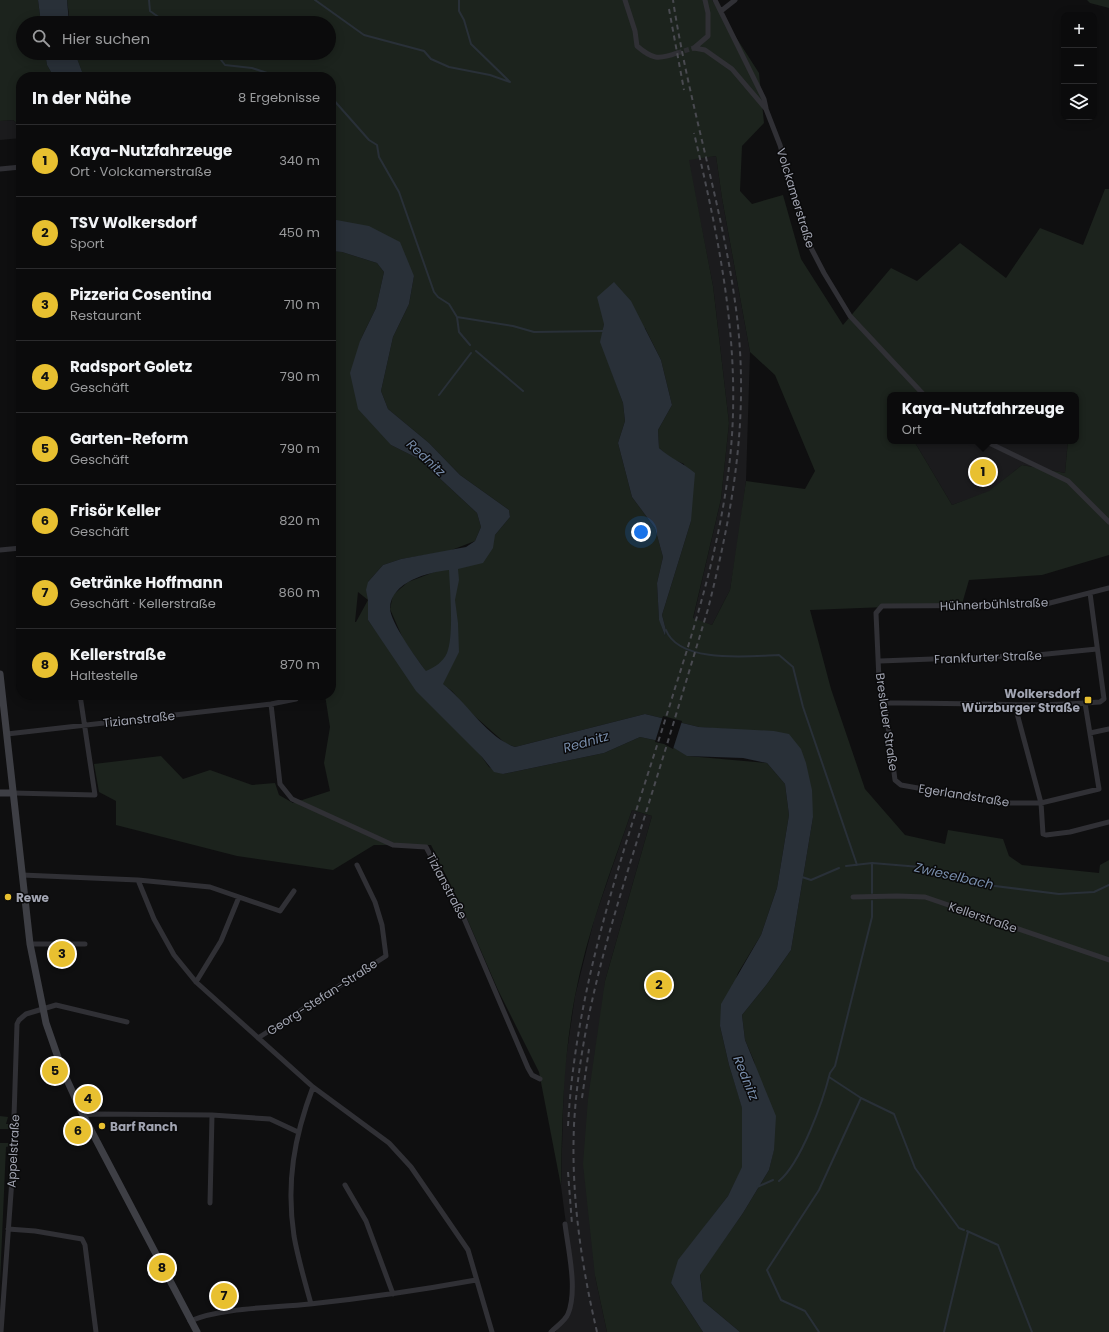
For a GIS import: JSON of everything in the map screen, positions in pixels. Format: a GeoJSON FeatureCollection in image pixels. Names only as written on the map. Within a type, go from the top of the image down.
{"type":"FeatureCollection","features":[{"type":"Feature","properties":{"kind":"main road"},"geometry":{"type":"LineString","coordinates":[[0,674],[30,944],[43,1009],[58,1059],[82,1115],[197,1332]]}},
{"type":"Feature","properties":{"kind":"main road"},"geometry":{"type":"LineString","coordinates":[[0,793],[13,793]]}},
{"type":"Feature","properties":{"kind":"street"},"geometry":{"type":"LineString","coordinates":[[625,0],[635,30],[637,46],[649,56],[663,58],[677,53]]}},
{"type":"Feature","properties":{"kind":"street"},"geometry":{"type":"LineString","coordinates":[[705,0],[708,13],[708,36],[694,48],[705,50],[732,69],[766,109]]}},
{"type":"Feature","properties":{"kind":"street","name":"Volckamerstraße"},"geometry":{"type":"LineString","coordinates":[[715,0],[764,99],[766,109],[780,145],[809,244],[824,273],[850,316],[921,392]]}},
{"type":"Feature","properties":{"kind":"street"},"geometry":{"type":"LineString","coordinates":[[721,11],[735,0]]}},
{"type":"Feature","properties":{"kind":"street"},"geometry":{"type":"LineString","coordinates":[[0,169],[16,167]]}},
{"type":"Feature","properties":{"kind":"street"},"geometry":{"type":"LineString","coordinates":[[991,444],[1068,481],[1109,522]]}},
{"type":"Feature","properties":{"kind":"street"},"geometry":{"type":"LineString","coordinates":[[0,550],[16,548]]}},
{"type":"Feature","properties":{"kind":"street","name":"Hühnerbühlstraße"},"geometry":{"type":"LineString","coordinates":[[878,608],[882,606],[1042,605],[1109,588]]}},
{"type":"Feature","properties":{"kind":"street"},"geometry":{"type":"LineString","coordinates":[[885,703],[937,702],[1015,706],[1100,702],[1104,699],[1090,593]]}},
{"type":"Feature","properties":{"kind":"street","name":"Breslauer Straße"},"geometry":{"type":"LineString","coordinates":[[878,608],[876,613],[880,661],[879,680],[885,703],[895,780],[901,784]]}},
{"type":"Feature","properties":{"kind":"street","name":"Frankfurter Straße"},"geometry":{"type":"LineString","coordinates":[[880,661],[1037,655],[1097,649]]}},
{"type":"Feature","properties":{"kind":"street"},"geometry":{"type":"LineString","coordinates":[[13,793],[95,795],[81,700]]}},
{"type":"Feature","properties":{"kind":"street","name":"Tizianstraße"},"geometry":{"type":"LineString","coordinates":[[7,734],[271,704],[291,700]]}},
{"type":"Feature","properties":{"kind":"street"},"geometry":{"type":"LineString","coordinates":[[1085,703],[1090,732],[1109,729]]}},
{"type":"Feature","properties":{"kind":"street","name":"Tizianstraße"},"geometry":{"type":"LineString","coordinates":[[271,704],[280,784],[292,799],[393,845],[426,847],[463,916],[528,1068],[532,1075],[540,1080]]}},
{"type":"Feature","properties":{"kind":"street"},"geometry":{"type":"LineString","coordinates":[[1015,706],[1041,803],[1044,834],[1070,832],[1109,822]]}},
{"type":"Feature","properties":{"kind":"street","name":"Egerlandstraße"},"geometry":{"type":"LineString","coordinates":[[901,784],[1002,803],[1041,803],[1099,789],[1090,732]]}},
{"type":"Feature","properties":{"kind":"street","name":"Georg-Stefan-Straße"},"geometry":{"type":"LineString","coordinates":[[258,1038],[386,956],[382,925],[375,902],[357,865]]}},
{"type":"Feature","properties":{"kind":"street"},"geometry":{"type":"LineString","coordinates":[[22,875],[138,880],[210,887],[280,911],[294,891]]}},
{"type":"Feature","properties":{"kind":"street","name":"Georg-Stefan-Straße"},"geometry":{"type":"LineString","coordinates":[[138,880],[154,919],[174,955],[196,982],[314,1087],[389,1143],[412,1167],[468,1250],[492,1332]]}},
{"type":"Feature","properties":{"kind":"street"},"geometry":{"type":"LineString","coordinates":[[196,982],[221,941],[239,897]]}},
{"type":"Feature","properties":{"kind":"street","name":"Kellerstraße"},"geometry":{"type":"LineString","coordinates":[[853,897],[925,897],[1109,960]]}},
{"type":"Feature","properties":{"kind":"street"},"geometry":{"type":"LineString","coordinates":[[30,944],[85,944]]}},
{"type":"Feature","properties":{"kind":"street","name":"Appelstraße"},"geometry":{"type":"LineString","coordinates":[[1,1332],[8,1229],[17,1024],[26,1014],[34,1013],[56,1005],[127,1022]]}},
{"type":"Feature","properties":{"kind":"street"},"geometry":{"type":"LineString","coordinates":[[311,1304],[295,1238],[291,1211],[291,1184],[298,1132],[314,1087]]}},
{"type":"Feature","properties":{"kind":"street"},"geometry":{"type":"LineString","coordinates":[[82,1115],[212,1115],[270,1118],[298,1132]]}},
{"type":"Feature","properties":{"kind":"street"},"geometry":{"type":"LineString","coordinates":[[210,1203],[212,1115]]}},
{"type":"Feature","properties":{"kind":"street"},"geometry":{"type":"LineString","coordinates":[[345,1185],[366,1221],[393,1294]]}},
{"type":"Feature","properties":{"kind":"street"},"geometry":{"type":"LineString","coordinates":[[551,1332],[565,1319],[568,1312],[570,1299],[571,1277],[565,1224]]}},
{"type":"Feature","properties":{"kind":"street"},"geometry":{"type":"LineString","coordinates":[[8,1229],[36,1231],[82,1240],[85,1245],[96,1332]]}},
{"type":"Feature","properties":{"kind":"street"},"geometry":{"type":"LineString","coordinates":[[190,1321],[215,1312],[311,1304],[393,1294],[476,1280]]}},
{"type":"Feature","properties":{"kind":"shaded area"},"geometry":{"type":"Polygon","coordinates":[[[0,0],[38,0],[40,16],[16,16],[16,60],[46,60],[51,72],[16,72],[16,123],[13,120],[0,121],[0,0]]]}},
{"type":"Feature","properties":{"kind":"shaded area"},"geometry":{"type":"Polygon","coordinates":[[[67,0],[712,0],[759,73],[764,123],[742,146],[740,191],[752,204],[783,195],[801,259],[843,325],[891,268],[917,281],[960,243],[1006,278],[1040,228],[1083,245],[1105,189],[1109,189],[1109,555],[1042,575],[969,580],[962,604],[810,610],[831,689],[865,789],[905,835],[945,844],[948,830],[1003,839],[1009,856],[1022,865],[1099,873],[1100,865],[1109,860],[1109,1332],[740,1332],[703,1301],[700,1274],[743,1213],[769,1170],[774,1149],[754,1061],[745,1040],[742,1015],[767,984],[791,950],[813,817],[751,731],[699,727],[645,714],[515,747],[505,743],[470,712],[452,691],[427,673],[404,641],[390,609],[393,595],[408,582],[437,571],[495,535],[510,517],[509,510],[460,475],[429,443],[388,409],[381,391],[393,337],[409,304],[414,276],[336,220],[336,72],[82,72],[78,60],[336,60],[336,16],[69,16],[67,0]],[[716,156],[689,160],[713,286],[729,423],[721,499],[693,618],[712,625],[730,590],[746,481],[805,489],[815,471],[775,375],[750,352],[722,198],[716,156]],[[604,324],[601,342],[623,403],[625,421],[618,443],[632,497],[655,528],[663,557],[657,583],[659,619],[665,636],[666,630],[662,615],[691,521],[684,464],[670,458],[659,448],[658,430],[672,405],[661,360],[645,328],[604,324]],[[887,392],[887,444],[916,444],[952,505],[989,491],[1022,465],[1065,473],[1068,444],[1079,444],[1079,392],[887,392]]]}},
{"type":"Feature","properties":{"kind":"shaded area"},"geometry":{"type":"Polygon","coordinates":[[[1087,0],[1109,0],[1109,8],[1090,3],[1087,0]]]}},
{"type":"Feature","properties":{"kind":"shaded area"},"geometry":{"type":"Polygon","coordinates":[[[13,120],[16,123],[16,138],[0,140],[0,121],[13,120]]]}},
{"type":"Feature","properties":{"kind":"shaded area"},"geometry":{"type":"Polygon","coordinates":[[[716,156],[722,198],[750,352],[746,481],[739,535],[730,590],[712,625],[693,619],[721,499],[729,423],[713,286],[688,159],[716,156]]]}},
{"type":"Feature","properties":{"kind":"shaded area"},"geometry":{"type":"Polygon","coordinates":[[[336,251],[377,263],[384,272],[376,308],[360,341],[391,445],[419,459],[477,513],[481,527],[475,541],[449,551],[401,559],[383,565],[368,582],[368,600],[368,620],[391,652],[489,767],[503,774],[604,753],[640,737],[664,742],[688,756],[767,763],[785,784],[789,815],[777,888],[761,935],[738,973],[720,1026],[729,1065],[742,1107],[743,1167],[728,1196],[708,1222],[671,1283],[703,1332],[607,1332],[595,1276],[583,1164],[588,1099],[605,981],[652,816],[632,810],[600,902],[580,972],[568,1043],[563,1114],[561,1186],[539,1072],[498,990],[465,914],[431,845],[374,845],[333,870],[237,856],[116,825],[116,801],[99,792],[94,764],[161,756],[183,779],[210,770],[252,785],[275,783],[279,795],[293,803],[330,791],[324,763],[330,727],[326,700],[336,700],[336,251]],[[358,592],[355,622],[368,600],[358,592]]]}},
{"type":"Feature","properties":{"kind":"shaded area"},"geometry":{"type":"Polygon","coordinates":[[[916,444],[1068,444],[1065,473],[1022,465],[989,492],[952,505],[916,444]]]}},
{"type":"Feature","properties":{"kind":"shaded area"},"geometry":{"type":"Polygon","coordinates":[[[632,810],[652,816],[605,981],[595,1276],[607,1332],[556,1332],[559,1321],[570,1316],[574,1285],[561,1186],[564,1072],[575,996],[594,920],[632,810]]]}},
{"type":"Feature","properties":{"kind":"shaded area"},"geometry":{"type":"Polygon","coordinates":[[[0,1116],[8,1117],[6,1124],[9,1124],[10,1129],[0,1129],[0,1116]]]}},
{"type":"Feature","properties":{"kind":"shaded area"},"geometry":{"type":"Polygon","coordinates":[[[0,1143],[10,1143],[10,1146],[6,1147],[0,1282],[0,1143]]]}},
{"type":"Feature","properties":{"kind":"water"},"geometry":{"type":"Polygon","coordinates":[[[38,0],[67,0],[68,16],[40,16],[38,0]]]}},
{"type":"Feature","properties":{"kind":"water"},"geometry":{"type":"Polygon","coordinates":[[[46,60],[78,60],[82,72],[51,72],[46,60]]]}},
{"type":"Feature","properties":{"kind":"water","name":"Rednitz"},"geometry":{"type":"Polygon","coordinates":[[[336,220],[369,226],[400,242],[414,276],[409,304],[393,337],[381,391],[388,409],[429,443],[460,475],[509,510],[510,517],[495,535],[493,548],[483,563],[458,569],[459,580],[455,600],[458,623],[459,652],[443,684],[495,735],[504,742],[515,747],[645,714],[699,727],[774,731],[789,734],[801,749],[806,763],[812,790],[813,817],[791,950],[767,984],[742,1015],[745,1040],[776,1116],[774,1150],[769,1170],[743,1213],[700,1275],[703,1301],[740,1332],[703,1332],[671,1283],[678,1260],[728,1196],[742,1167],[742,1108],[729,1065],[720,1026],[721,1004],[761,935],[777,888],[789,815],[785,784],[767,763],[743,758],[687,756],[664,742],[640,737],[604,753],[503,774],[494,772],[482,757],[416,691],[368,620],[368,600],[366,590],[368,582],[383,565],[401,559],[466,547],[475,541],[481,527],[477,513],[419,459],[391,445],[358,409],[350,373],[360,341],[376,308],[384,272],[377,263],[336,251],[336,220]],[[449,570],[431,573],[412,580],[397,591],[392,599],[390,608],[394,622],[426,671],[441,662],[447,653],[451,625],[449,570]]]}},
{"type":"Feature","properties":{"kind":"water"},"geometry":{"type":"Polygon","coordinates":[[[614,282],[631,301],[661,360],[672,405],[658,430],[659,448],[695,473],[691,521],[662,615],[666,630],[665,636],[659,620],[657,583],[663,557],[655,528],[632,497],[618,443],[625,421],[623,403],[600,342],[604,324],[597,297],[614,282]]]}},
{"type":"Feature","properties":{"kind":"pier"},"geometry":{"type":"Polygon","coordinates":[[[663,716],[682,721],[673,749],[664,744],[655,742],[663,716]]]}},
{"type":"Feature","properties":{"kind":"waterway"},"geometry":{"type":"LineString","coordinates":[[149,0],[150,11],[157,16]]}},
{"type":"Feature","properties":{"kind":"waterway"},"geometry":{"type":"LineString","coordinates":[[315,0],[364,35],[424,51],[431,59],[449,67],[490,75],[510,82],[471,44],[464,20],[459,11],[459,0]]}},
{"type":"Feature","properties":{"kind":"waterway"},"geometry":{"type":"LineString","coordinates":[[221,60],[225,65],[252,68],[264,72]]}},
{"type":"Feature","properties":{"kind":"waterway"},"geometry":{"type":"LineString","coordinates":[[336,103],[369,140],[377,145],[379,157],[399,192],[434,292],[438,297],[449,304],[457,317],[459,332],[470,345]]}},
{"type":"Feature","properties":{"kind":"waterway"},"geometry":{"type":"LineString","coordinates":[[457,317],[513,326],[534,332],[603,331]]}},
{"type":"Feature","properties":{"kind":"waterway"},"geometry":{"type":"LineString","coordinates":[[476,351],[523,391]]}},
{"type":"Feature","properties":{"kind":"waterway"},"geometry":{"type":"LineString","coordinates":[[439,395],[471,353]]}},
{"type":"Feature","properties":{"kind":"waterway"},"geometry":{"type":"LineString","coordinates":[[666,630],[673,641],[685,648],[700,653],[716,656],[779,655],[793,667],[803,707],[857,865]]}},
{"type":"Feature","properties":{"kind":"waterway","name":"Zwieselbach"},"geometry":{"type":"LineString","coordinates":[[846,866],[872,863],[920,867],[979,884],[1059,894],[1094,892],[1109,885]]}},
{"type":"Feature","properties":{"kind":"waterway"},"geometry":{"type":"LineString","coordinates":[[872,863],[872,893]]}},
{"type":"Feature","properties":{"kind":"waterway"},"geometry":{"type":"LineString","coordinates":[[802,877],[811,880],[839,868]]}},
{"type":"Feature","properties":{"kind":"waterway"},"geometry":{"type":"LineString","coordinates":[[779,1181],[787,1172],[803,1146],[817,1115],[830,1073],[835,1066],[872,917],[872,901]]}},
{"type":"Feature","properties":{"kind":"waterway"},"geometry":{"type":"LineString","coordinates":[[829,1077],[861,1098],[894,1114],[915,1168],[959,1228],[964,1230]]}},
{"type":"Feature","properties":{"kind":"waterway"},"geometry":{"type":"LineString","coordinates":[[819,1332],[805,1311],[781,1300],[767,1270],[819,1190],[861,1098]]}},
{"type":"Feature","properties":{"kind":"waterway"},"geometry":{"type":"LineString","coordinates":[[757,1187],[773,1180]]}},
{"type":"Feature","properties":{"kind":"waterway"},"geometry":{"type":"LineString","coordinates":[[967,1231],[998,1245],[1032,1332]]}},
{"type":"Feature","properties":{"kind":"waterway"},"geometry":{"type":"LineString","coordinates":[[944,1332],[968,1232]]}},
{"type":"Feature","properties":{"kind":"tunnel"},"geometry":{"type":"LineString","coordinates":[[677,53],[694,48]]}},
{"type":"Feature","properties":{"kind":"railway"},"geometry":{"type":"LineString","coordinates":[[597,1332],[586,1281],[578,1229],[574,1177],[574,1125],[583,1044],[591,1004],[611,926],[708,609],[725,536],[740,428],[740,355],[737,317],[731,277],[724,237],[688,79],[673,0]]}},
{"type":"Feature","properties":{"kind":"railway"},"geometry":{"type":"LineString","coordinates":[[669,9],[684,90]]}},
{"type":"Feature","properties":{"kind":"railway"},"geometry":{"type":"LineString","coordinates":[[568,1126],[573,1069],[582,1013],[594,958],[608,902],[701,604],[720,523],[729,467],[733,424],[731,340],[720,257],[704,174],[694,133]]}},
{"type":"Feature","properties":{"kind":"railway"},"geometry":{"type":"LineString","coordinates":[[582,1098],[589,1049]]}},
{"type":"Feature","properties":{"kind":"railway"},"geometry":{"type":"LineString","coordinates":[[568,1172],[572,1224]]}},
{"type":"Feature","properties":{"kind":"place","name":"Kaya-Nutzfahrzeuge"},"geometry":{"type":"Point","coordinates":[983,472]}},
{"type":"Feature","properties":{"kind":"place","name":"Wolkersdorf Würzburger Straße"},"geometry":{"type":"Point","coordinates":[1088,700]}},
{"type":"Feature","properties":{"kind":"place","name":"Rewe"},"geometry":{"type":"Point","coordinates":[8,897]}},
{"type":"Feature","properties":{"kind":"place","name":"Pizzeria Cosentina"},"geometry":{"type":"Point","coordinates":[62,954]}},
{"type":"Feature","properties":{"kind":"place","name":"TSV Wolkersdorf"},"geometry":{"type":"Point","coordinates":[659,985]}},
{"type":"Feature","properties":{"kind":"place","name":"Garten-Reform"},"geometry":{"type":"Point","coordinates":[55,1071]}},
{"type":"Feature","properties":{"kind":"place","name":"Radsport Goletz"},"geometry":{"type":"Point","coordinates":[88,1099]}},
{"type":"Feature","properties":{"kind":"place","name":"Barf Ranch"},"geometry":{"type":"Point","coordinates":[102,1126]}},
{"type":"Feature","properties":{"kind":"place","name":"Frisör Keller"},"geometry":{"type":"Point","coordinates":[78,1131]}},
{"type":"Feature","properties":{"kind":"place","name":"Kellerstraße"},"geometry":{"type":"Point","coordinates":[162,1268]}},
{"type":"Feature","properties":{"kind":"place","name":"Getränke Hoffmann"},"geometry":{"type":"Point","coordinates":[224,1296]}}]}
